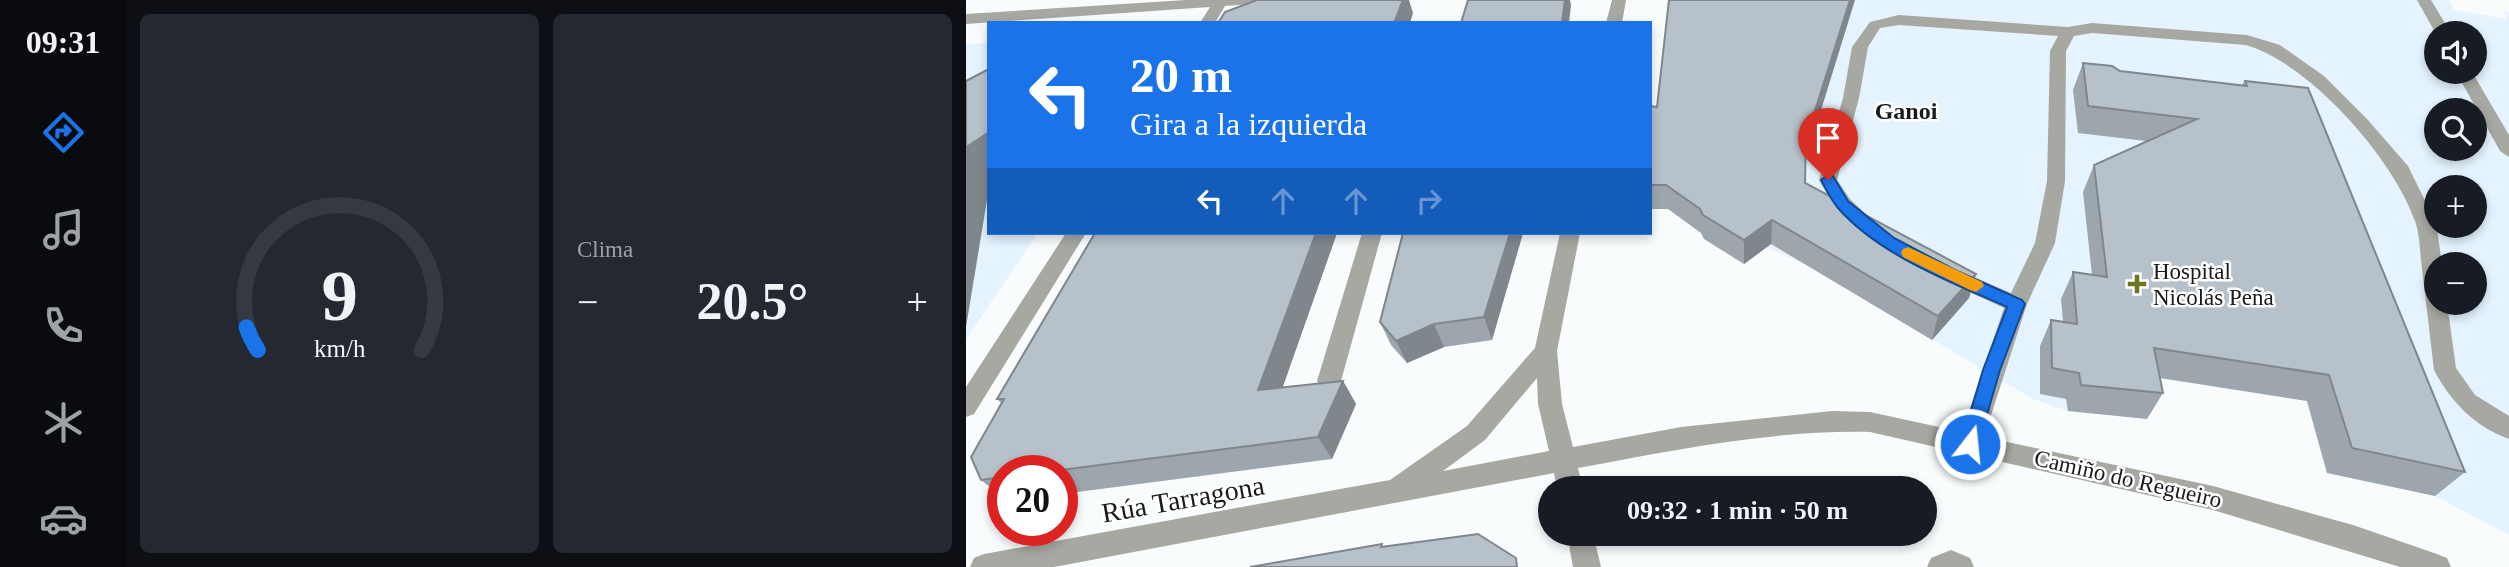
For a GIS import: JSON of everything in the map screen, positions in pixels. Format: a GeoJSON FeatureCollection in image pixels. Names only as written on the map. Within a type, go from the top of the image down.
{"type":"FeatureCollection","features":[{"type":"Feature","properties":{"kind":"street"},"geometry":{"type":"LineString","coordinates":[[966,19],[1253,0]]}},
{"type":"Feature","properties":{"kind":"street"},"geometry":{"type":"LineString","coordinates":[[1614,21],[1619,0]]}},
{"type":"Feature","properties":{"kind":"street"},"geometry":{"type":"LineString","coordinates":[[2424,0],[2435,21]]}},
{"type":"Feature","properties":{"kind":"street"},"geometry":{"type":"LineString","coordinates":[[1208,21],[1221,1]]}},
{"type":"Feature","properties":{"kind":"street"},"geometry":{"type":"LineString","coordinates":[[1879,235],[1843,204],[1828,180],[1851,98],[1860,47],[1875,25],[1899,20],[2068,32],[2092,28],[2116,29],[2247,40],[2274,48],[2318,80],[2361,123],[2400,170],[2426,223],[2445,370],[2467,402],[2509,429]]}},
{"type":"Feature","properties":{"kind":"street"},"geometry":{"type":"LineString","coordinates":[[1970,444],[1992,370],[2017,304],[2045,243],[2056,181],[2057,51],[2068,32]]}},
{"type":"Feature","properties":{"kind":"street"},"geometry":{"type":"LineString","coordinates":[[2471,84],[2509,151]]}},
{"type":"Feature","properties":{"kind":"street"},"geometry":{"type":"LineString","coordinates":[[966,407],[1075,235]]}},
{"type":"Feature","properties":{"kind":"street"},"geometry":{"type":"LineString","coordinates":[[1329,381],[1371,235]]}},
{"type":"Feature","properties":{"kind":"street"},"geometry":{"type":"LineString","coordinates":[[1567,476],[1550,404],[1546,351],[1570,235]]}},
{"type":"Feature","properties":{"kind":"street"},"geometry":{"type":"LineString","coordinates":[[1937,268],[2017,304]]}},
{"type":"Feature","properties":{"kind":"street","name":"Rúa Tarragona"},"geometry":{"type":"LineString","coordinates":[[1392,492],[1476,433],[1546,351]]}},
{"type":"Feature","properties":{"kind":"street","name":"Camiño do Regueiro"},"geometry":{"type":"LineString","coordinates":[[1564,460],[1681,438],[1832,421],[1870,422],[2213,498],[2353,538],[2437,567]]}},
{"type":"Feature","properties":{"kind":"street","name":"Rúa Tarragona"},"geometry":{"type":"LineString","coordinates":[[984,567],[1564,460]]}},
{"type":"Feature","properties":{"kind":"street"},"geometry":{"type":"LineString","coordinates":[[1583,546],[1587,567]]}},
{"type":"Feature","properties":{"kind":"street"},"geometry":{"type":"LineString","coordinates":[[1941,567],[1951,563],[1960,567]]}},
{"type":"Feature","properties":{"kind":"shaded area","name":"Hospital Nicolás Peña"},"geometry":{"type":"Polygon","coordinates":[[[1738,0],[2449,0],[2454,10],[2507,19],[2504,12],[2509,13],[2509,535],[2435,496],[2327,473],[2306,401],[2139,375],[2147,419],[2068,411],[2033,399],[1803,263],[1766,247],[1738,0]]]}},
{"type":"Feature","properties":{"kind":"shaded area"},"geometry":{"type":"Polygon","coordinates":[[[987,43],[987,235],[1037,235],[966,339],[966,44],[987,43]]]}},
{"type":"Feature","properties":{"kind":"building"},"geometry":{"type":"Polygon","coordinates":[[[1257,0],[1403,0],[1395,21],[1219,21],[1225,12],[1257,0]]]}},
{"type":"Feature","properties":{"kind":"building"},"geometry":{"type":"Polygon","coordinates":[[[1468,0],[1565,0],[1562,21],[1462,21],[1468,0]]]}},
{"type":"Feature","properties":{"kind":"building"},"geometry":{"type":"Polygon","coordinates":[[[1669,0],[1850,0],[1806,139],[1805,183],[1976,274],[1938,316],[1772,220],[1744,240],[1703,215],[1700,209],[1666,185],[1652,185],[1652,106],[1657,107],[1669,0]]]}},
{"type":"Feature","properties":{"kind":"building"},"geometry":{"type":"Polygon","coordinates":[[[2083,63],[2112,66],[2120,71],[2247,86],[2245,81],[2308,88],[2465,472],[2352,448],[2329,375],[2154,348],[2163,393],[2081,385],[2079,373],[2052,368],[2051,320],[2077,324],[2073,272],[2107,277],[2094,165],[2197,119],[2088,106],[2083,63]]]}},
{"type":"Feature","properties":{"kind":"building"},"geometry":{"type":"Polygon","coordinates":[[[987,70],[987,133],[968,146],[966,158],[966,81],[987,70]]]}},
{"type":"Feature","properties":{"kind":"building"},"geometry":{"type":"Polygon","coordinates":[[[1094,235],[1315,235],[1258,390],[1343,381],[1318,437],[1078,468],[1078,455],[987,455],[987,479],[981,480],[971,457],[1004,399],[997,399],[1094,235]]]}},
{"type":"Feature","properties":{"kind":"building"},"geometry":{"type":"Polygon","coordinates":[[[1402,235],[1509,235],[1484,317],[1434,324],[1396,341],[1380,322],[1402,235]]]}},
{"type":"Feature","properties":{"kind":"building"},"geometry":{"type":"Polygon","coordinates":[[[1478,534],[1516,558],[1517,567],[1250,567],[1382,544],[1381,547],[1478,534]]]}},
{"type":"Feature","properties":{"kind":"slow traffic"},"geometry":{"type":"LineString","coordinates":[[1908,253],[1976,286]]}},
{"type":"Feature","properties":{"kind":"place","name":"Hospital Nicolás Peña"},"geometry":{"type":"Point","coordinates":[2137,284]}},
{"type":"Feature","properties":{"kind":"district","name":"Ganoi"},"geometry":{"type":"Point","coordinates":[1906,111]}},
{"type":"Feature","properties":{"kind":"route"},"geometry":{"type":"LineString","coordinates":[[1828,180],[1843,204],[1888,242],[1949,274],[2017,304],[1992,370],[1970,444]]}}]}
